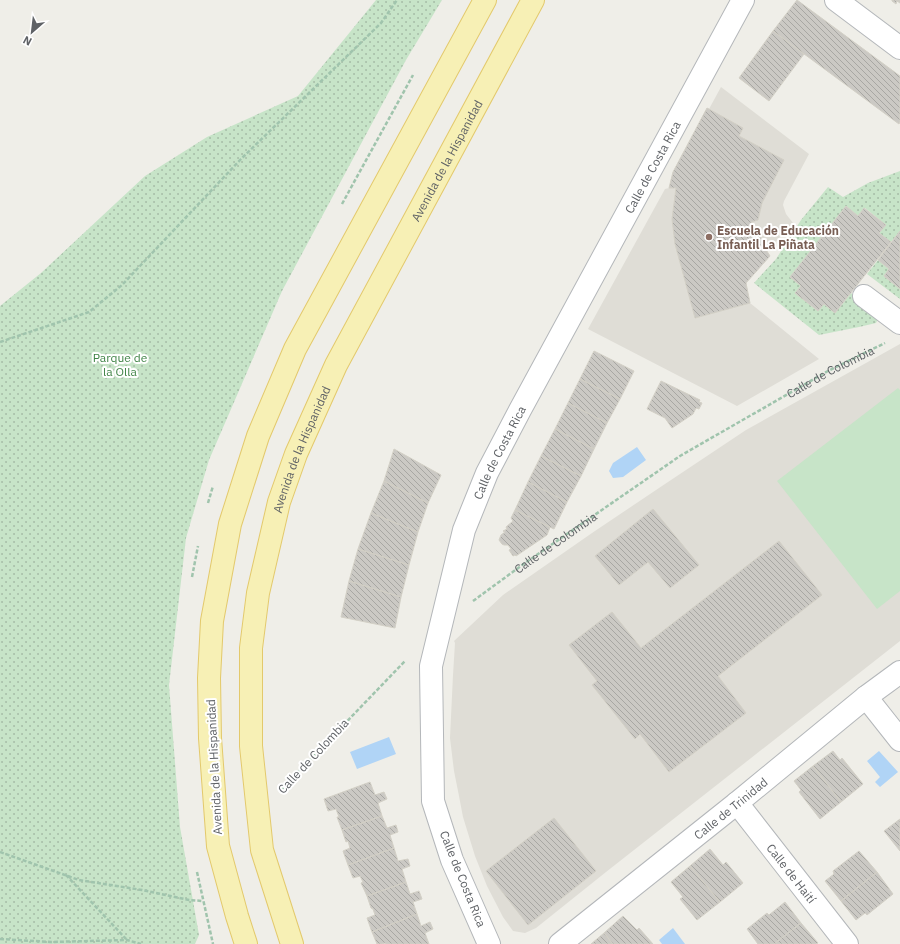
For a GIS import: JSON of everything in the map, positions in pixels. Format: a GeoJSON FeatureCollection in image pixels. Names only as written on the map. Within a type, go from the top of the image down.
{"type":"FeatureCollection","features":[{"type":"Feature","properties":{"kind":"main road","name":"Avenida de la Hispanidad"},"geometry":{"type":"LineString","coordinates":[[246,944],[218,846],[210,730],[212,621],[230,524],[258,436],[295,349],[485,0]]}},
{"type":"Feature","properties":{"kind":"main road","name":"Avenida de la Hispanidad"},"geometry":{"type":"LineString","coordinates":[[292,944],[262,850],[251,746],[251,648],[258,593],[279,502],[296,454],[336,365],[533,0]]}},
{"type":"Feature","properties":{"kind":"street","name":"Calle de Costa Rica"},"geometry":{"type":"LineString","coordinates":[[489,944],[452,860],[433,801],[431,666],[464,530],[487,473],[520,410],[743,0]]}},
{"type":"Feature","properties":{"kind":"street"},"geometry":{"type":"LineString","coordinates":[[836,0],[900,48]]}},
{"type":"Feature","properties":{"kind":"street"},"geometry":{"type":"LineString","coordinates":[[864,296],[900,323]]}},
{"type":"Feature","properties":{"kind":"street","name":"Calle de Trinidad"},"geometry":{"type":"LineString","coordinates":[[560,944],[900,672]]}},
{"type":"Feature","properties":{"kind":"street"},"geometry":{"type":"LineString","coordinates":[[866,698],[900,740]]}},
{"type":"Feature","properties":{"kind":"street","name":"Calle de Haití"},"geometry":{"type":"LineString","coordinates":[[737,803],[847,944]]}},
{"type":"Feature","properties":{"kind":"path"},"geometry":{"type":"LineString","coordinates":[[0,342],[89,312],[122,285],[242,159],[381,23],[397,0]]}},
{"type":"Feature","properties":{"kind":"path","name":"Calle de Colombia"},"geometry":{"type":"LineString","coordinates":[[441,625],[525,563],[680,456],[828,370],[887,342]]}},
{"type":"Feature","properties":{"kind":"path","name":"Calle de Colombia"},"geometry":{"type":"LineString","coordinates":[[259,814],[407,658]]}},
{"type":"Feature","properties":{"kind":"path"},"geometry":{"type":"LineString","coordinates":[[0,852],[79,880],[142,890],[189,900],[204,901],[237,916]]}},
{"type":"Feature","properties":{"kind":"path"},"geometry":{"type":"LineString","coordinates":[[65,875],[85,894],[127,940]]}},
{"type":"Feature","properties":{"kind":"path"},"geometry":{"type":"LineString","coordinates":[[0,939],[51,942],[127,940],[141,944]]}},
{"type":"Feature","properties":{"kind":"shaded area","name":"Escuela de Educación Infantil La Piñata"},"geometry":{"type":"Polygon","coordinates":[[[721,87],[809,154],[783,205],[786,214],[793,223],[767,251],[770,256],[746,283],[750,303],[819,359],[737,406],[588,329],[665,189],[669,188],[673,172],[707,108],[709,109],[721,87]]]}},
{"type":"Feature","properties":{"kind":"shaded area"},"geometry":{"type":"Polygon","coordinates":[[[900,344],[900,641],[536,928],[525,933],[513,931],[503,917],[487,886],[475,856],[463,817],[454,771],[450,738],[454,641],[503,595],[592,533],[746,430],[900,344]]]}},
{"type":"Feature","properties":{"kind":"green space","name":"Parque de la Olla"},"geometry":{"type":"Polygon","coordinates":[[[376,0],[442,0],[406,60],[282,291],[209,460],[186,538],[169,685],[180,827],[199,935],[195,944],[0,944],[0,306],[41,273],[145,176],[207,137],[298,96],[376,0]]]}},
{"type":"Feature","properties":{"kind":"green space"},"geometry":{"type":"Polygon","coordinates":[[[900,171],[900,231],[891,242],[879,233],[886,225],[865,208],[858,216],[846,206],[790,277],[801,286],[795,293],[818,311],[824,304],[835,313],[851,293],[879,316],[876,323],[819,335],[754,283],[776,259],[801,220],[828,187],[843,197],[868,183],[900,171]]]}},
{"type":"Feature","properties":{"kind":"green space"},"geometry":{"type":"Polygon","coordinates":[[[878,260],[889,269],[884,276],[900,289],[900,299],[867,274],[878,260]]]}},
{"type":"Feature","properties":{"kind":"green space"},"geometry":{"type":"Polygon","coordinates":[[[898,388],[900,390],[900,591],[877,609],[777,481],[898,388]]]}},
{"type":"Feature","properties":{"kind":"water"},"geometry":{"type":"Polygon","coordinates":[[[637,447],[646,460],[623,477],[613,478],[609,471],[613,463],[637,447]]]}},
{"type":"Feature","properties":{"kind":"water"},"geometry":{"type":"Polygon","coordinates":[[[389,737],[396,754],[357,769],[350,752],[389,737]]]}},
{"type":"Feature","properties":{"kind":"water"},"geometry":{"type":"Polygon","coordinates":[[[879,751],[898,772],[880,787],[875,782],[880,777],[867,761],[879,751]]]}},
{"type":"Feature","properties":{"kind":"water"},"geometry":{"type":"Polygon","coordinates":[[[673,928],[685,944],[662,944],[659,940],[673,928]]]}},
{"type":"Feature","properties":{"kind":"building"},"geometry":{"type":"Polygon","coordinates":[[[797,0],[900,76],[899,124],[773,31],[797,0]]]}},
{"type":"Feature","properties":{"kind":"building"},"geometry":{"type":"Polygon","coordinates":[[[892,0],[900,0],[900,3],[897,1],[896,4],[892,0]]]}},
{"type":"Feature","properties":{"kind":"building"},"geometry":{"type":"Polygon","coordinates":[[[773,31],[804,54],[769,101],[739,78],[773,31]]]}},
{"type":"Feature","properties":{"kind":"building"},"geometry":{"type":"Polygon","coordinates":[[[707,108],[743,128],[739,136],[784,160],[762,203],[758,220],[751,222],[752,236],[760,235],[763,245],[770,256],[746,283],[750,303],[695,318],[675,244],[672,219],[676,188],[669,188],[673,172],[707,108]]]}},
{"type":"Feature","properties":{"kind":"building"},"geometry":{"type":"Polygon","coordinates":[[[846,206],[858,216],[864,208],[886,225],[879,233],[891,242],[835,313],[824,304],[818,311],[795,293],[801,286],[790,277],[846,206]]]}},
{"type":"Feature","properties":{"kind":"building"},"geometry":{"type":"Polygon","coordinates":[[[900,231],[900,289],[884,276],[889,269],[878,260],[900,231]]]}},
{"type":"Feature","properties":{"kind":"building"},"geometry":{"type":"Polygon","coordinates":[[[594,351],[634,371],[620,399],[580,379],[594,351]]]}},
{"type":"Feature","properties":{"kind":"building"},"geometry":{"type":"Polygon","coordinates":[[[580,379],[620,399],[607,423],[568,403],[580,379]]]}},
{"type":"Feature","properties":{"kind":"building"},"geometry":{"type":"Polygon","coordinates":[[[661,381],[700,400],[699,402],[702,403],[699,409],[696,408],[693,414],[672,428],[665,418],[647,409],[661,381]]]}},
{"type":"Feature","properties":{"kind":"building"},"geometry":{"type":"Polygon","coordinates":[[[568,403],[607,423],[594,449],[555,429],[568,403]]]}},
{"type":"Feature","properties":{"kind":"building"},"geometry":{"type":"Polygon","coordinates":[[[555,429],[594,449],[581,476],[541,456],[555,429]]]}},
{"type":"Feature","properties":{"kind":"building"},"geometry":{"type":"Polygon","coordinates":[[[394,449],[441,475],[428,503],[384,481],[394,449]]]}},
{"type":"Feature","properties":{"kind":"building"},"geometry":{"type":"Polygon","coordinates":[[[541,456],[581,476],[567,502],[528,482],[541,456]]]}},
{"type":"Feature","properties":{"kind":"building"},"geometry":{"type":"Polygon","coordinates":[[[384,481],[428,503],[418,532],[371,513],[384,481]]]}},
{"type":"Feature","properties":{"kind":"building"},"geometry":{"type":"Polygon","coordinates":[[[528,482],[567,502],[554,529],[515,510],[528,482]]]}},
{"type":"Feature","properties":{"kind":"building"},"geometry":{"type":"Polygon","coordinates":[[[653,509],[699,565],[670,588],[648,562],[619,585],[595,556],[653,509]]]}},
{"type":"Feature","properties":{"kind":"building"},"geometry":{"type":"Polygon","coordinates":[[[515,510],[550,527],[547,535],[516,556],[513,556],[508,545],[502,544],[499,540],[501,535],[505,532],[503,531],[507,529],[506,527],[513,521],[511,518],[515,510]]]}},
{"type":"Feature","properties":{"kind":"building"},"geometry":{"type":"Polygon","coordinates":[[[371,513],[418,532],[409,565],[358,549],[371,513]]]}},
{"type":"Feature","properties":{"kind":"building"},"geometry":{"type":"Polygon","coordinates":[[[779,541],[822,595],[718,676],[746,713],[669,772],[640,734],[635,739],[592,685],[597,681],[569,645],[612,612],[641,648],[779,541]]]}},
{"type":"Feature","properties":{"kind":"building"},"geometry":{"type":"Polygon","coordinates":[[[358,549],[409,565],[401,597],[349,581],[358,549]]]}},
{"type":"Feature","properties":{"kind":"building"},"geometry":{"type":"Polygon","coordinates":[[[349,581],[401,597],[395,628],[341,617],[349,581]]]}},
{"type":"Feature","properties":{"kind":"building"},"geometry":{"type":"Polygon","coordinates":[[[833,751],[840,760],[842,758],[863,784],[841,802],[813,766],[833,751]]]}},
{"type":"Feature","properties":{"kind":"building"},"geometry":{"type":"Polygon","coordinates":[[[813,766],[841,802],[820,819],[799,792],[801,790],[794,781],[813,766]]]}},
{"type":"Feature","properties":{"kind":"building"},"geometry":{"type":"Polygon","coordinates":[[[370,782],[375,795],[384,792],[387,799],[378,803],[382,816],[342,830],[337,817],[339,817],[336,809],[328,811],[324,799],[370,782]]]}},
{"type":"Feature","properties":{"kind":"building"},"geometry":{"type":"Polygon","coordinates":[[[382,816],[387,828],[396,825],[398,832],[390,835],[394,848],[348,865],[343,851],[350,848],[348,841],[346,842],[342,830],[382,816]]]}},
{"type":"Feature","properties":{"kind":"building"},"geometry":{"type":"Polygon","coordinates":[[[554,818],[596,871],[528,925],[486,871],[554,818]]]}},
{"type":"Feature","properties":{"kind":"building"},"geometry":{"type":"Polygon","coordinates":[[[900,819],[900,851],[884,831],[900,819]]]}},
{"type":"Feature","properties":{"kind":"building"},"geometry":{"type":"Polygon","coordinates":[[[394,848],[398,861],[408,859],[410,866],[402,869],[406,882],[367,896],[361,883],[363,882],[360,876],[353,878],[348,865],[394,848]]]}},
{"type":"Feature","properties":{"kind":"building"},"geometry":{"type":"Polygon","coordinates":[[[710,849],[723,865],[726,862],[743,883],[720,902],[690,866],[710,849]]]}},
{"type":"Feature","properties":{"kind":"building"},"geometry":{"type":"Polygon","coordinates":[[[859,851],[877,872],[841,901],[825,881],[834,874],[833,871],[859,851]]]}},
{"type":"Feature","properties":{"kind":"building"},"geometry":{"type":"Polygon","coordinates":[[[690,866],[720,902],[697,920],[680,899],[683,897],[671,882],[690,866]]]}},
{"type":"Feature","properties":{"kind":"building"},"geometry":{"type":"Polygon","coordinates":[[[877,872],[893,894],[867,915],[865,913],[856,920],[841,901],[877,872]]]}},
{"type":"Feature","properties":{"kind":"building"},"geometry":{"type":"Polygon","coordinates":[[[406,882],[410,894],[419,891],[422,899],[413,902],[417,914],[372,932],[367,918],[375,915],[367,896],[406,882]]]}},
{"type":"Feature","properties":{"kind":"building"},"geometry":{"type":"Polygon","coordinates":[[[785,902],[801,923],[774,944],[758,944],[747,929],[767,913],[769,915],[785,902]]]}},
{"type":"Feature","properties":{"kind":"building"},"geometry":{"type":"Polygon","coordinates":[[[417,914],[421,926],[430,922],[433,929],[425,933],[429,944],[377,944],[372,932],[417,914]]]}},
{"type":"Feature","properties":{"kind":"building"},"geometry":{"type":"Polygon","coordinates":[[[623,916],[637,930],[639,928],[653,944],[613,944],[604,933],[623,916]]]}},
{"type":"Feature","properties":{"kind":"building"},"geometry":{"type":"Polygon","coordinates":[[[801,923],[818,943],[774,944],[801,923]]]}},
{"type":"Feature","properties":{"kind":"building"},"geometry":{"type":"Polygon","coordinates":[[[604,933],[613,944],[591,944],[604,933]]]}},
{"type":"Feature","properties":{"kind":"place","name":"Escuela de Educación Infantil La Piñata"},"geometry":{"type":"Point","coordinates":[709,237]}}]}
